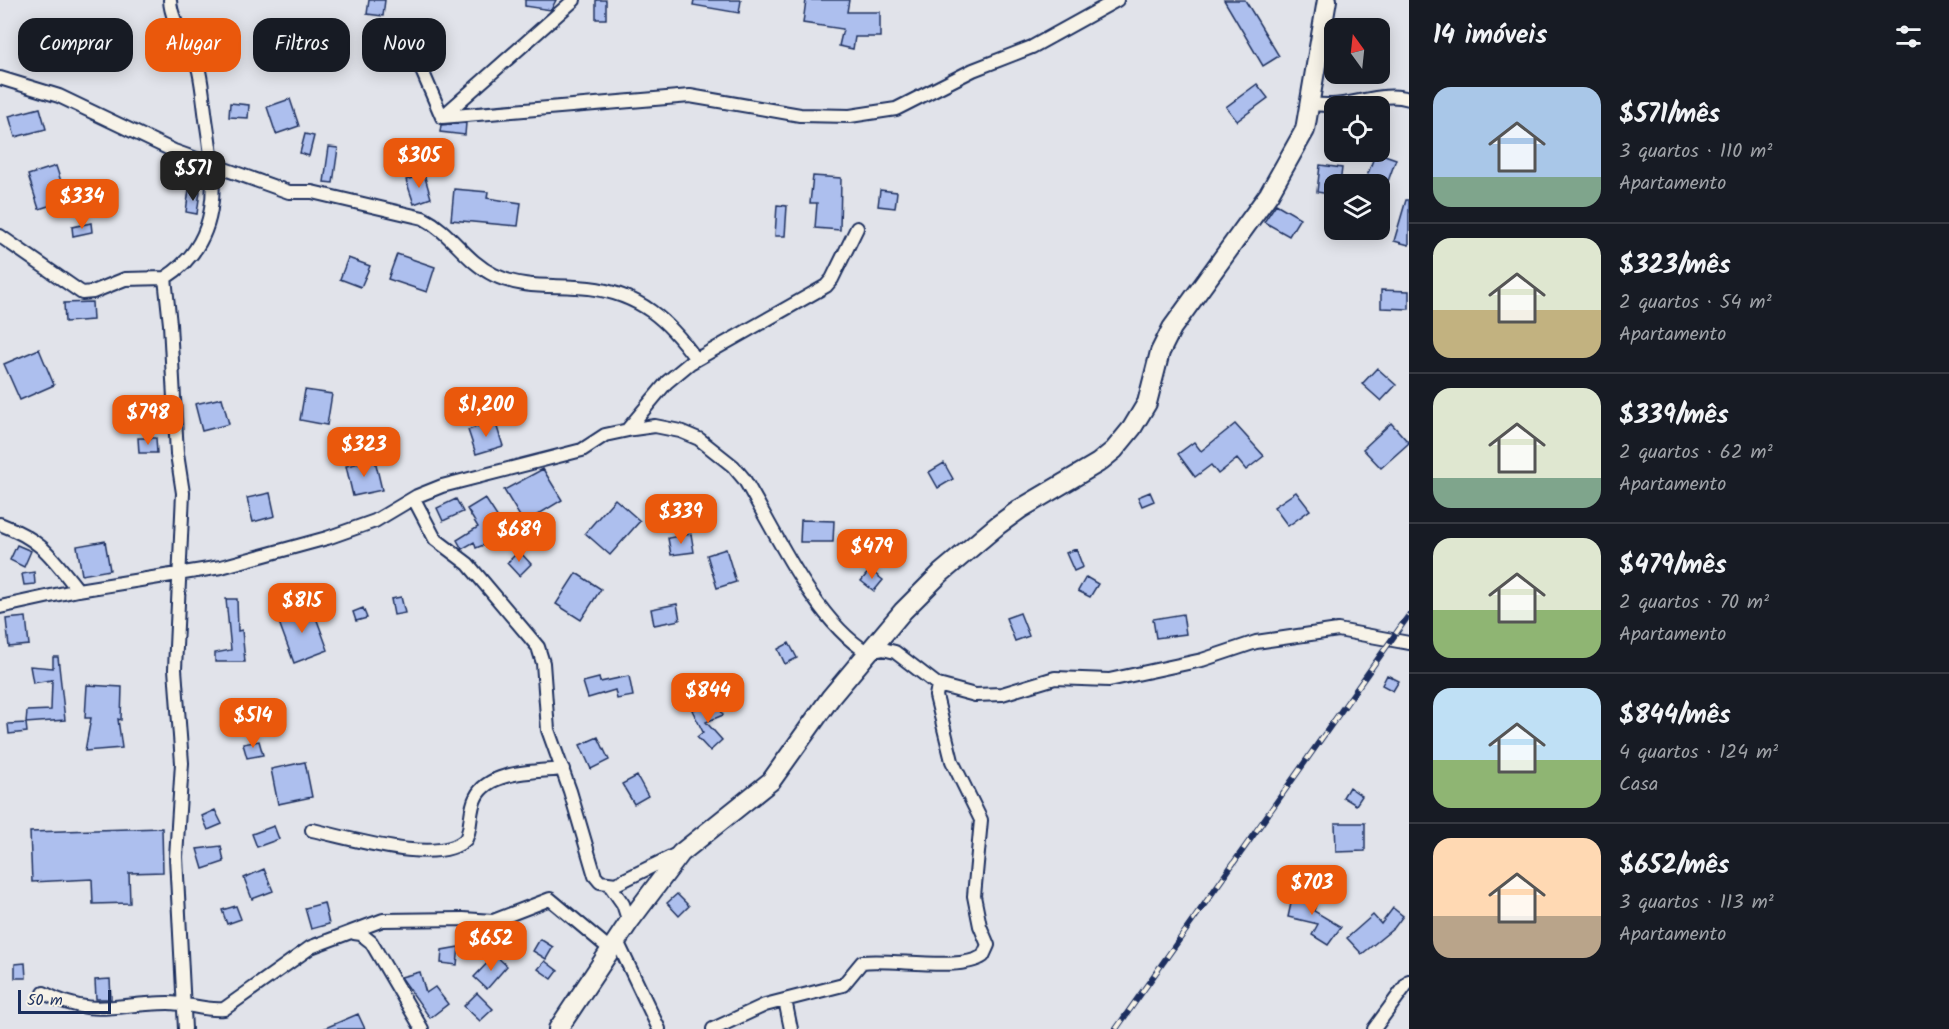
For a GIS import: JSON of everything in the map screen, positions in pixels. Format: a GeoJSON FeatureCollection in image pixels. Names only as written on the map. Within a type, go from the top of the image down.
{"type":"FeatureCollection","features":[{"type":"Feature","properties":{"kind":"street"},"geometry":{"type":"LineString","coordinates":[[0,236],[82,293],[93,292],[125,279],[165,278],[180,268],[194,254],[215,194],[213,164],[199,70],[181,28],[171,13],[170,0]]}},
{"type":"Feature","properties":{"kind":"street"},"geometry":{"type":"LineString","coordinates":[[442,117],[574,0]]}},
{"type":"Feature","properties":{"kind":"street"},"geometry":{"type":"LineString","coordinates":[[442,117],[690,96],[800,115],[850,116],[896,109],[973,70],[1032,47],[1117,0]]}},
{"type":"Feature","properties":{"kind":"street"},"geometry":{"type":"LineString","coordinates":[[414,499],[435,539],[468,564],[538,647],[543,663],[545,719],[563,769],[591,868],[600,882],[616,884],[681,853],[771,781],[831,697],[867,652],[934,581],[1020,509],[1098,463],[1114,450],[1132,428],[1147,403],[1160,352],[1172,328],[1269,194],[1305,130],[1318,42],[1327,0]]}},
{"type":"Feature","properties":{"kind":"street"},"geometry":{"type":"LineString","coordinates":[[423,72],[442,117]]}},
{"type":"Feature","properties":{"kind":"street"},"geometry":{"type":"LineString","coordinates":[[0,78],[59,96],[137,136],[289,192],[312,192],[423,218],[438,225],[473,262],[494,275],[523,285],[589,288],[624,296],[650,309],[673,327],[696,359]]}},
{"type":"Feature","properties":{"kind":"street"},"geometry":{"type":"LineString","coordinates":[[1310,103],[1339,106],[1392,97],[1409,99]]}},
{"type":"Feature","properties":{"kind":"street"},"geometry":{"type":"LineString","coordinates":[[627,430],[667,382],[696,359],[826,286],[832,279],[857,228]]}},
{"type":"Feature","properties":{"kind":"street"},"geometry":{"type":"LineString","coordinates":[[165,278],[170,324],[177,454],[183,493],[177,574],[175,701],[182,763],[176,857],[185,1029]]}},
{"type":"Feature","properties":{"kind":"street"},"geometry":{"type":"LineString","coordinates":[[0,607],[78,590],[221,567],[327,538],[375,520],[442,486],[582,450],[605,435],[655,426],[680,431],[699,439],[733,466],[744,479],[825,614],[846,638],[867,652],[883,649],[896,652],[938,685],[975,695],[1002,694],[1055,678],[1109,680],[1202,660],[1256,642],[1338,630],[1409,643]]}},
{"type":"Feature","properties":{"kind":"street"},"geometry":{"type":"LineString","coordinates":[[0,524],[21,532],[40,544],[78,590]]}},
{"type":"Feature","properties":{"kind":"street"},"geometry":{"type":"LineString","coordinates":[[713,1029],[785,1000],[843,985],[862,962],[973,961],[980,959],[986,952],[988,945],[980,926],[974,896],[981,820],[952,761],[936,696],[938,685]]}},
{"type":"Feature","properties":{"kind":"street"},"geometry":{"type":"LineString","coordinates":[[312,830],[413,850],[450,849],[466,839],[474,800],[484,787],[510,776],[563,769]]}},
{"type":"Feature","properties":{"kind":"street"},"geometry":{"type":"LineString","coordinates":[[558,1029],[629,922],[681,853]]}},
{"type":"Feature","properties":{"kind":"street"},"geometry":{"type":"LineString","coordinates":[[609,884],[623,904],[629,922]]}},
{"type":"Feature","properties":{"kind":"street"},"geometry":{"type":"LineString","coordinates":[[44,993],[78,1008],[93,1010],[148,1004],[224,1009],[311,947],[391,919],[493,921],[550,899],[614,945],[659,1029]]}},
{"type":"Feature","properties":{"kind":"street"},"geometry":{"type":"LineString","coordinates":[[354,933],[361,933],[370,942],[422,1029]]}},
{"type":"Feature","properties":{"kind":"street"},"geometry":{"type":"LineString","coordinates":[[1374,1029],[1409,981]]}},
{"type":"Feature","properties":{"kind":"street"},"geometry":{"type":"LineString","coordinates":[[785,1000],[790,1029]]}},
{"type":"Feature","properties":{"kind":"building"},"geometry":{"type":"Polygon","coordinates":[[[369,0],[385,0],[383,16],[367,14],[369,0]]]}},
{"type":"Feature","properties":{"kind":"building"},"geometry":{"type":"Polygon","coordinates":[[[525,0],[556,0],[551,10],[525,6],[525,0]]]}},
{"type":"Feature","properties":{"kind":"building"},"geometry":{"type":"Polygon","coordinates":[[[596,0],[606,0],[606,19],[596,19],[596,0]]]}},
{"type":"Feature","properties":{"kind":"building"},"geometry":{"type":"Polygon","coordinates":[[[694,0],[741,0],[739,13],[693,5],[694,0]]]}},
{"type":"Feature","properties":{"kind":"building"},"geometry":{"type":"Polygon","coordinates":[[[806,0],[849,0],[847,12],[880,12],[880,37],[855,37],[853,49],[839,46],[843,29],[803,23],[806,0]]]}},
{"type":"Feature","properties":{"kind":"building"},"geometry":{"type":"Polygon","coordinates":[[[1224,0],[1245,0],[1279,56],[1263,66],[1224,0]]]}},
{"type":"Feature","properties":{"kind":"building"},"geometry":{"type":"Polygon","coordinates":[[[1257,84],[1268,98],[1237,121],[1226,107],[1257,84]]]}},
{"type":"Feature","properties":{"kind":"building"},"geometry":{"type":"Polygon","coordinates":[[[290,99],[299,126],[276,134],[267,107],[290,99]]]}},
{"type":"Feature","properties":{"kind":"building"},"geometry":{"type":"Polygon","coordinates":[[[230,103],[249,105],[248,118],[229,117],[230,103]]]}},
{"type":"Feature","properties":{"kind":"building"},"geometry":{"type":"Polygon","coordinates":[[[40,108],[46,129],[15,137],[9,116],[40,108]]]}},
{"type":"Feature","properties":{"kind":"building"},"geometry":{"type":"Polygon","coordinates":[[[466,123],[465,135],[440,132],[441,125],[466,123]]]}},
{"type":"Feature","properties":{"kind":"building"},"geometry":{"type":"Polygon","coordinates":[[[305,134],[314,136],[309,156],[300,153],[305,134]]]}},
{"type":"Feature","properties":{"kind":"building"},"geometry":{"type":"Polygon","coordinates":[[[329,147],[338,148],[333,183],[324,182],[329,147]]]}},
{"type":"Feature","properties":{"kind":"building"},"geometry":{"type":"Polygon","coordinates":[[[1390,157],[1396,159],[1390,176],[1368,174],[1372,162],[1390,162],[1390,157]]]}},
{"type":"Feature","properties":{"kind":"building"},"geometry":{"type":"Polygon","coordinates":[[[1320,165],[1342,168],[1341,174],[1324,174],[1324,193],[1317,192],[1320,165]]]}},
{"type":"Feature","properties":{"kind":"building"},"geometry":{"type":"Polygon","coordinates":[[[56,166],[67,200],[39,209],[28,175],[56,166]]]}},
{"type":"Feature","properties":{"kind":"building"},"geometry":{"type":"Polygon","coordinates":[[[424,174],[431,198],[414,204],[406,180],[424,174]]]}},
{"type":"Feature","properties":{"kind":"building"},"geometry":{"type":"Polygon","coordinates":[[[813,176],[841,178],[840,230],[815,228],[817,203],[810,203],[813,176]]]}},
{"type":"Feature","properties":{"kind":"building"},"geometry":{"type":"Polygon","coordinates":[[[189,189],[200,191],[197,214],[186,212],[189,189]]]}},
{"type":"Feature","properties":{"kind":"building"},"geometry":{"type":"Polygon","coordinates":[[[454,189],[488,192],[487,198],[521,203],[518,226],[451,220],[454,189]]]}},
{"type":"Feature","properties":{"kind":"building"},"geometry":{"type":"Polygon","coordinates":[[[880,190],[897,192],[895,208],[878,206],[880,190]]]}},
{"type":"Feature","properties":{"kind":"building"},"geometry":{"type":"Polygon","coordinates":[[[1406,200],[1409,200],[1409,245],[1394,241],[1406,200]]]}},
{"type":"Feature","properties":{"kind":"building"},"geometry":{"type":"Polygon","coordinates":[[[1276,204],[1300,218],[1289,236],[1264,222],[1276,204]]]}},
{"type":"Feature","properties":{"kind":"building"},"geometry":{"type":"Polygon","coordinates":[[[777,205],[787,206],[785,236],[775,236],[777,205]]]}},
{"type":"Feature","properties":{"kind":"building"},"geometry":{"type":"Polygon","coordinates":[[[91,223],[92,232],[73,236],[72,227],[91,223]]]}},
{"type":"Feature","properties":{"kind":"building"},"geometry":{"type":"Polygon","coordinates":[[[397,254],[435,267],[427,292],[388,279],[397,254]]]}},
{"type":"Feature","properties":{"kind":"building"},"geometry":{"type":"Polygon","coordinates":[[[348,258],[370,266],[361,287],[340,279],[348,258]]]}},
{"type":"Feature","properties":{"kind":"building"},"geometry":{"type":"Polygon","coordinates":[[[1381,290],[1409,291],[1409,309],[1381,308],[1381,290]]]}},
{"type":"Feature","properties":{"kind":"building"},"geometry":{"type":"Polygon","coordinates":[[[92,302],[93,320],[65,322],[64,303],[92,302]]]}},
{"type":"Feature","properties":{"kind":"building"},"geometry":{"type":"Polygon","coordinates":[[[39,349],[54,385],[20,400],[4,364],[39,349]]]}},
{"type":"Feature","properties":{"kind":"building"},"geometry":{"type":"Polygon","coordinates":[[[1377,368],[1396,385],[1381,401],[1362,384],[1377,368]]]}},
{"type":"Feature","properties":{"kind":"building"},"geometry":{"type":"Polygon","coordinates":[[[305,390],[332,394],[327,425],[300,420],[305,390]]]}},
{"type":"Feature","properties":{"kind":"building"},"geometry":{"type":"Polygon","coordinates":[[[222,398],[229,424],[202,431],[195,404],[222,398]]]}},
{"type":"Feature","properties":{"kind":"building"},"geometry":{"type":"Polygon","coordinates":[[[495,421],[503,446],[476,454],[468,430],[495,421]]]}},
{"type":"Feature","properties":{"kind":"building"},"geometry":{"type":"Polygon","coordinates":[[[1391,423],[1409,443],[1381,468],[1363,449],[1391,423]]]}},
{"type":"Feature","properties":{"kind":"building"},"geometry":{"type":"Polygon","coordinates":[[[1235,424],[1264,456],[1246,470],[1237,459],[1218,474],[1211,465],[1195,477],[1178,454],[1194,442],[1201,451],[1235,424]]]}},
{"type":"Feature","properties":{"kind":"building"},"geometry":{"type":"Polygon","coordinates":[[[138,438],[156,438],[157,453],[139,453],[138,438]]]}},
{"type":"Feature","properties":{"kind":"building"},"geometry":{"type":"Polygon","coordinates":[[[375,460],[382,490],[353,496],[346,466],[375,460]]]}},
{"type":"Feature","properties":{"kind":"building"},"geometry":{"type":"Polygon","coordinates":[[[944,463],[953,479],[938,488],[929,472],[944,463]]]}},
{"type":"Feature","properties":{"kind":"building"},"geometry":{"type":"Polygon","coordinates":[[[543,469],[562,500],[524,523],[504,490],[543,469]]]}},
{"type":"Feature","properties":{"kind":"building"},"geometry":{"type":"Polygon","coordinates":[[[1150,492],[1154,501],[1142,506],[1138,497],[1150,492]]]}},
{"type":"Feature","properties":{"kind":"building"},"geometry":{"type":"Polygon","coordinates":[[[1296,492],[1310,510],[1288,526],[1274,507],[1296,492]]]}},
{"type":"Feature","properties":{"kind":"building"},"geometry":{"type":"Polygon","coordinates":[[[270,493],[275,516],[253,522],[247,498],[270,493]]]}},
{"type":"Feature","properties":{"kind":"building"},"geometry":{"type":"Polygon","coordinates":[[[485,498],[500,521],[495,525],[501,538],[476,548],[474,542],[462,549],[457,540],[478,527],[467,509],[485,498]]]}},
{"type":"Feature","properties":{"kind":"building"},"geometry":{"type":"Polygon","coordinates":[[[456,499],[463,512],[443,521],[437,508],[456,499]]]}},
{"type":"Feature","properties":{"kind":"building"},"geometry":{"type":"Polygon","coordinates":[[[615,499],[640,521],[610,555],[585,533],[615,499]]]}},
{"type":"Feature","properties":{"kind":"building"},"geometry":{"type":"Polygon","coordinates":[[[801,520],[834,521],[833,542],[800,542],[801,520]]]}},
{"type":"Feature","properties":{"kind":"building"},"geometry":{"type":"Polygon","coordinates":[[[691,534],[694,552],[671,555],[668,538],[691,534]]]}},
{"type":"Feature","properties":{"kind":"building"},"geometry":{"type":"Polygon","coordinates":[[[105,541],[110,570],[82,575],[77,546],[105,541]]]}},
{"type":"Feature","properties":{"kind":"building"},"geometry":{"type":"Polygon","coordinates":[[[17,545],[31,551],[24,567],[10,560],[17,545]]]}},
{"type":"Feature","properties":{"kind":"building"},"geometry":{"type":"Polygon","coordinates":[[[726,549],[736,582],[717,588],[707,555],[726,549]]]}},
{"type":"Feature","properties":{"kind":"building"},"geometry":{"type":"Polygon","coordinates":[[[1076,549],[1083,567],[1074,571],[1066,553],[1076,549]]]}},
{"type":"Feature","properties":{"kind":"building"},"geometry":{"type":"Polygon","coordinates":[[[519,551],[531,564],[519,576],[507,563],[519,551]]]}},
{"type":"Feature","properties":{"kind":"building"},"geometry":{"type":"Polygon","coordinates":[[[870,570],[883,580],[874,591],[861,581],[870,570]]]}},
{"type":"Feature","properties":{"kind":"building"},"geometry":{"type":"Polygon","coordinates":[[[34,572],[35,584],[24,585],[22,574],[34,572]]]}},
{"type":"Feature","properties":{"kind":"building"},"geometry":{"type":"Polygon","coordinates":[[[576,573],[601,589],[581,620],[556,604],[576,573]]]}},
{"type":"Feature","properties":{"kind":"building"},"geometry":{"type":"Polygon","coordinates":[[[1086,577],[1098,584],[1090,597],[1078,591],[1086,577]]]}},
{"type":"Feature","properties":{"kind":"building"},"geometry":{"type":"Polygon","coordinates":[[[401,597],[405,613],[394,615],[391,599],[401,597]]]}},
{"type":"Feature","properties":{"kind":"building"},"geometry":{"type":"Polygon","coordinates":[[[226,599],[237,599],[238,631],[242,630],[245,662],[215,662],[215,653],[231,650],[226,599]]]}},
{"type":"Feature","properties":{"kind":"building"},"geometry":{"type":"Polygon","coordinates":[[[311,604],[328,650],[294,663],[277,617],[311,604]]]}},
{"type":"Feature","properties":{"kind":"building"},"geometry":{"type":"Polygon","coordinates":[[[677,604],[680,620],[654,625],[651,609],[677,604]]]}},
{"type":"Feature","properties":{"kind":"building"},"geometry":{"type":"Polygon","coordinates":[[[363,608],[367,618],[356,621],[353,612],[363,608]]]}},
{"type":"Feature","properties":{"kind":"building"},"geometry":{"type":"Polygon","coordinates":[[[1020,613],[1029,636],[1015,641],[1006,618],[1020,613]]]}},
{"type":"Feature","properties":{"kind":"building"},"geometry":{"type":"Polygon","coordinates":[[[1183,614],[1186,634],[1156,638],[1153,619],[1183,614]]]}},
{"type":"Feature","properties":{"kind":"building"},"geometry":{"type":"Polygon","coordinates":[[[26,617],[29,645],[9,647],[6,619],[26,617]]]}},
{"type":"Feature","properties":{"kind":"building"},"geometry":{"type":"Polygon","coordinates":[[[789,643],[797,658],[785,664],[778,649],[789,643]]]}},
{"type":"Feature","properties":{"kind":"building"},"geometry":{"type":"Polygon","coordinates":[[[53,657],[58,657],[65,720],[26,723],[27,711],[51,710],[52,680],[33,683],[30,666],[53,668],[53,657]]]}},
{"type":"Feature","properties":{"kind":"building"},"geometry":{"type":"Polygon","coordinates":[[[1387,675],[1399,681],[1393,691],[1382,685],[1387,675]]]}},
{"type":"Feature","properties":{"kind":"building"},"geometry":{"type":"Polygon","coordinates":[[[629,676],[633,696],[617,699],[615,690],[588,698],[583,682],[599,678],[600,682],[629,676]]]}},
{"type":"Feature","properties":{"kind":"building"},"geometry":{"type":"Polygon","coordinates":[[[87,685],[122,687],[121,720],[118,719],[122,748],[85,751],[91,718],[85,718],[87,685]]]}},
{"type":"Feature","properties":{"kind":"building"},"geometry":{"type":"Polygon","coordinates":[[[716,701],[723,715],[706,722],[722,740],[710,751],[697,737],[703,732],[692,710],[716,701]]]}},
{"type":"Feature","properties":{"kind":"building"},"geometry":{"type":"Polygon","coordinates":[[[26,723],[27,732],[9,734],[8,724],[26,723]]]}},
{"type":"Feature","properties":{"kind":"building"},"geometry":{"type":"Polygon","coordinates":[[[598,737],[609,760],[591,769],[580,745],[598,737]]]}},
{"type":"Feature","properties":{"kind":"building"},"geometry":{"type":"Polygon","coordinates":[[[259,741],[263,755],[247,758],[243,744],[259,741]]]}},
{"type":"Feature","properties":{"kind":"building"},"geometry":{"type":"Polygon","coordinates":[[[305,762],[312,797],[278,804],[271,769],[305,762]]]}},
{"type":"Feature","properties":{"kind":"building"},"geometry":{"type":"Polygon","coordinates":[[[637,776],[648,796],[634,804],[622,784],[637,776]]]}},
{"type":"Feature","properties":{"kind":"building"},"geometry":{"type":"Polygon","coordinates":[[[1349,787],[1362,796],[1356,805],[1343,797],[1349,787]]]}},
{"type":"Feature","properties":{"kind":"building"},"geometry":{"type":"Polygon","coordinates":[[[215,810],[222,824],[208,830],[202,816],[215,810]]]}},
{"type":"Feature","properties":{"kind":"building"},"geometry":{"type":"Polygon","coordinates":[[[1335,823],[1365,823],[1365,851],[1336,852],[1335,823]]]}},
{"type":"Feature","properties":{"kind":"building"},"geometry":{"type":"Polygon","coordinates":[[[274,826],[279,839],[257,847],[252,834],[274,826]]]}},
{"type":"Feature","properties":{"kind":"building"},"geometry":{"type":"Polygon","coordinates":[[[162,828],[163,872],[129,873],[130,903],[93,904],[92,879],[32,882],[30,832],[162,828]]]}},
{"type":"Feature","properties":{"kind":"building"},"geometry":{"type":"Polygon","coordinates":[[[221,846],[224,862],[203,869],[197,849],[221,846]]]}},
{"type":"Feature","properties":{"kind":"building"},"geometry":{"type":"Polygon","coordinates":[[[264,869],[273,891],[252,899],[244,878],[264,869]]]}},
{"type":"Feature","properties":{"kind":"building"},"geometry":{"type":"Polygon","coordinates":[[[1294,890],[1318,895],[1314,911],[1341,927],[1328,945],[1312,935],[1318,924],[1288,917],[1294,890]]]}},
{"type":"Feature","properties":{"kind":"building"},"geometry":{"type":"Polygon","coordinates":[[[677,894],[689,906],[679,916],[667,903],[677,894]]]}},
{"type":"Feature","properties":{"kind":"building"},"geometry":{"type":"Polygon","coordinates":[[[324,903],[329,924],[311,929],[305,908],[324,903]]]}},
{"type":"Feature","properties":{"kind":"building"},"geometry":{"type":"Polygon","coordinates":[[[236,906],[241,919],[227,924],[222,910],[236,906]]]}},
{"type":"Feature","properties":{"kind":"building"},"geometry":{"type":"Polygon","coordinates":[[[1393,908],[1403,916],[1394,928],[1362,954],[1347,938],[1373,915],[1381,924],[1393,908]]]}},
{"type":"Feature","properties":{"kind":"building"},"geometry":{"type":"Polygon","coordinates":[[[540,939],[553,947],[546,959],[533,951],[540,939]]]}},
{"type":"Feature","properties":{"kind":"building"},"geometry":{"type":"Polygon","coordinates":[[[459,947],[457,965],[441,963],[442,950],[459,947]]]}},
{"type":"Feature","properties":{"kind":"building"},"geometry":{"type":"Polygon","coordinates":[[[495,955],[507,966],[487,989],[474,977],[495,955]]]}},
{"type":"Feature","properties":{"kind":"building"},"geometry":{"type":"Polygon","coordinates":[[[545,961],[558,971],[552,979],[538,969],[545,961]]]}},
{"type":"Feature","properties":{"kind":"building"},"geometry":{"type":"Polygon","coordinates":[[[25,963],[26,978],[15,978],[15,964],[25,963]]]}},
{"type":"Feature","properties":{"kind":"building"},"geometry":{"type":"Polygon","coordinates":[[[420,972],[426,993],[435,987],[448,1004],[430,1018],[401,977],[420,972]]]}},
{"type":"Feature","properties":{"kind":"building"},"geometry":{"type":"Polygon","coordinates":[[[110,979],[111,999],[96,999],[95,980],[110,979]]]}},
{"type":"Feature","properties":{"kind":"building"},"geometry":{"type":"Polygon","coordinates":[[[477,993],[493,1009],[480,1021],[464,1006],[477,993]]]}},
{"type":"Feature","properties":{"kind":"building"},"geometry":{"type":"Polygon","coordinates":[[[358,1014],[365,1029],[323,1029],[358,1014]]]}},
{"type":"Feature","properties":{"kind":"railway"},"geometry":{"type":"LineString","coordinates":[[1116,1029],[1409,615]]}}]}
